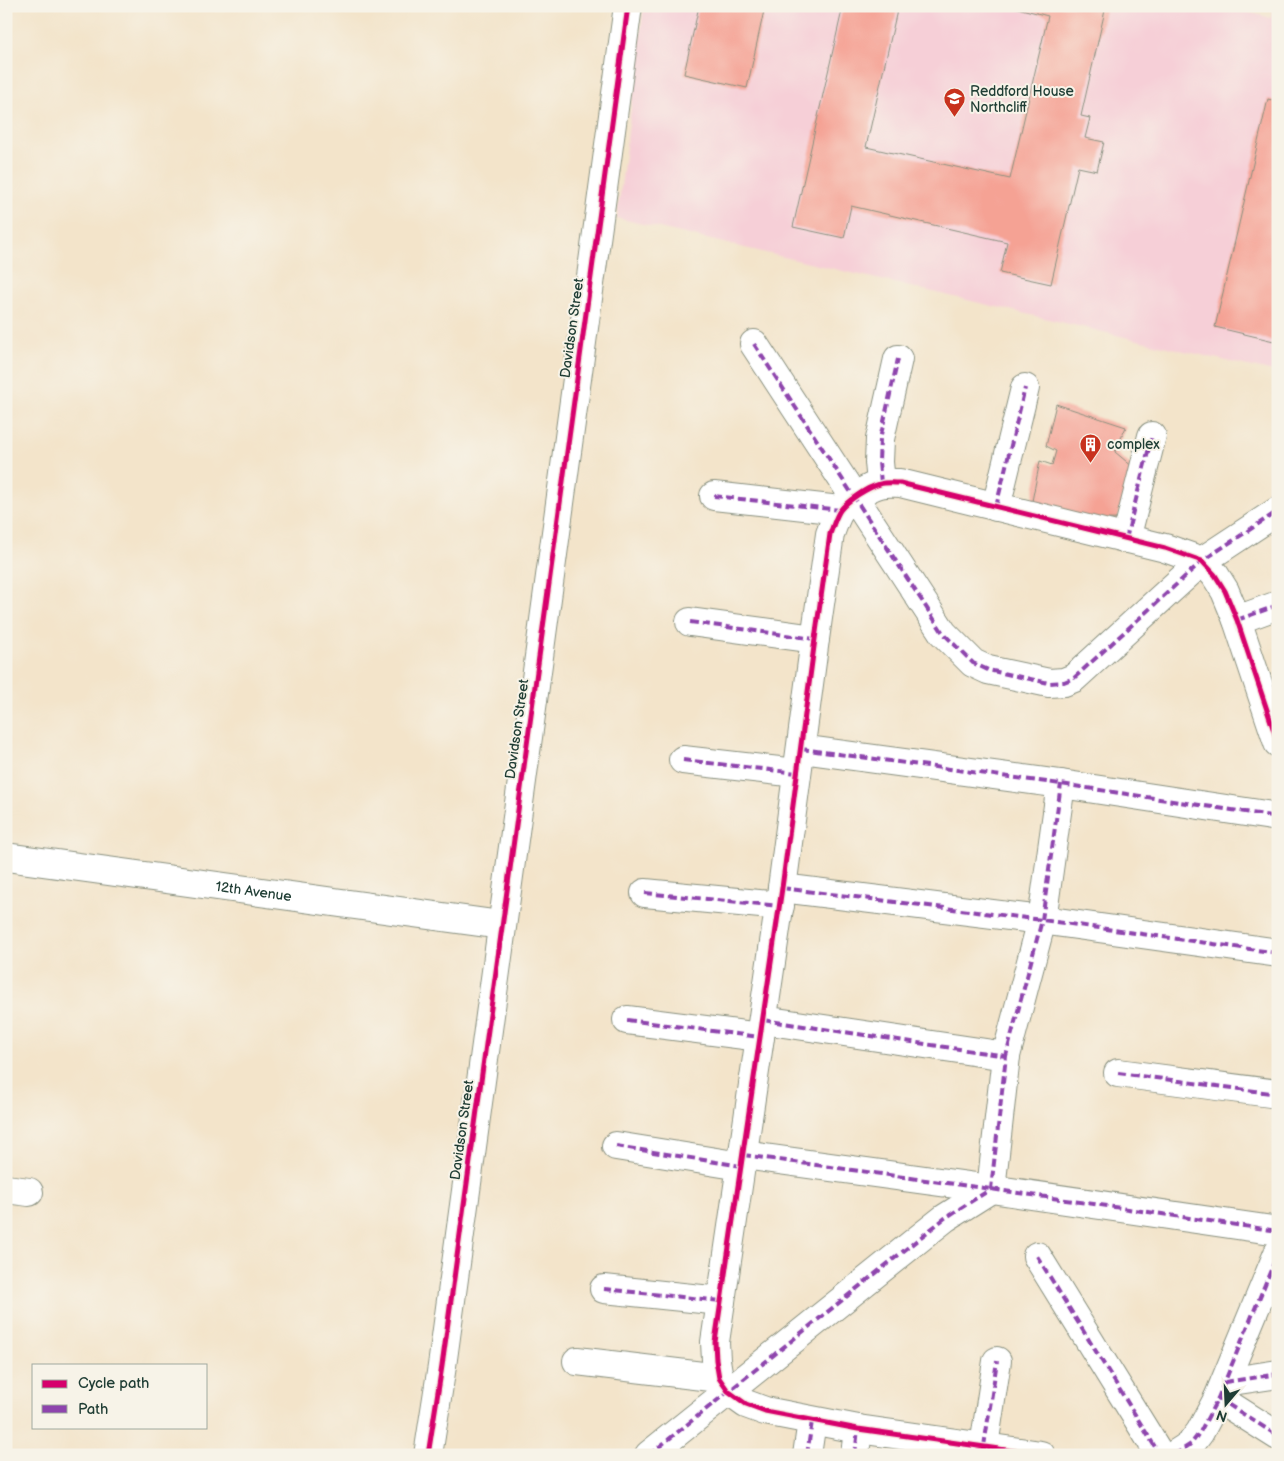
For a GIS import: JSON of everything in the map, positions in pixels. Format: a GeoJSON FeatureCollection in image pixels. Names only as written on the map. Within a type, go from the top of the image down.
{"type":"FeatureCollection","features":[{"type":"Feature","properties":{"kind":"street","name":"Davidson Street"},"geometry":{"type":"LineString","coordinates":[[428,1455],[442,1366],[628,6]]}},
{"type":"Feature","properties":{"kind":"street"},"geometry":{"type":"LineString","coordinates":[[754,344],[847,504],[942,633],[973,663],[988,670],[1049,683],[1064,682],[1074,678],[1202,561],[1278,511]]}},
{"type":"Feature","properties":{"kind":"street"},"geometry":{"type":"LineString","coordinates":[[881,483],[879,462],[880,438],[898,359]]}},
{"type":"Feature","properties":{"kind":"street"},"geometry":{"type":"LineString","coordinates":[[996,507],[1025,388]]}},
{"type":"Feature","properties":{"kind":"street"},"geometry":{"type":"LineString","coordinates":[[1126,539],[1152,436]]}},
{"type":"Feature","properties":{"kind":"street"},"geometry":{"type":"LineString","coordinates":[[1041,1455],[984,1446],[856,1442],[812,1421],[765,1412],[746,1404],[724,1384],[716,1360],[716,1342],[721,1301],[781,897],[830,534],[834,521],[847,504],[867,489],[881,483],[900,484],[1182,553],[1202,561],[1215,575],[1225,591],[1238,620],[1278,741]]}},
{"type":"Feature","properties":{"kind":"street"},"geometry":{"type":"LineString","coordinates":[[714,496],[847,504]]}},
{"type":"Feature","properties":{"kind":"street"},"geometry":{"type":"LineString","coordinates":[[1238,620],[1278,605]]}},
{"type":"Feature","properties":{"kind":"street"},"geometry":{"type":"LineString","coordinates":[[690,622],[815,639]]}},
{"type":"Feature","properties":{"kind":"street"},"geometry":{"type":"LineString","coordinates":[[683,760],[799,761],[1061,784],[1278,817]]}},
{"type":"Feature","properties":{"kind":"street"},"geometry":{"type":"LineString","coordinates":[[991,1189],[1006,1056],[1042,920],[1061,784]]}},
{"type":"Feature","properties":{"kind":"street","name":"12th Avenue"},"geometry":{"type":"LineString","coordinates":[[6,858],[501,925]]}},
{"type":"Feature","properties":{"kind":"street"},"geometry":{"type":"LineString","coordinates":[[646,893],[781,897],[1042,920],[1278,953]]}},
{"type":"Feature","properties":{"kind":"street"},"geometry":{"type":"LineString","coordinates":[[627,1020],[762,1029],[1006,1056]]}},
{"type":"Feature","properties":{"kind":"street"},"geometry":{"type":"LineString","coordinates":[[1118,1073],[1278,1094]]}},
{"type":"Feature","properties":{"kind":"street"},"geometry":{"type":"LineString","coordinates":[[616,1146],[991,1189],[1278,1231]]}},
{"type":"Feature","properties":{"kind":"street"},"geometry":{"type":"LineString","coordinates":[[649,1455],[724,1384],[945,1218],[991,1189]]}},
{"type":"Feature","properties":{"kind":"street"},"geometry":{"type":"LineString","coordinates":[[1174,1455],[1191,1444],[1200,1432],[1221,1390],[1278,1254]]}},
{"type":"Feature","properties":{"kind":"street"},"geometry":{"type":"LineString","coordinates":[[1037,1256],[1160,1455]]}},
{"type":"Feature","properties":{"kind":"street"},"geometry":{"type":"LineString","coordinates":[[604,1289],[721,1301]]}},
{"type":"Feature","properties":{"kind":"street"},"geometry":{"type":"LineString","coordinates":[[577,1361],[724,1384]]}},
{"type":"Feature","properties":{"kind":"street"},"geometry":{"type":"LineString","coordinates":[[984,1446],[997,1361]]}},
{"type":"Feature","properties":{"kind":"street","name":"Davidson Street"},"geometry":{"type":"LineString","coordinates":[[442,1366],[449,1401],[447,1455]]}},
{"type":"Feature","properties":{"kind":"street"},"geometry":{"type":"LineString","coordinates":[[1221,1390],[1278,1374]]}},
{"type":"Feature","properties":{"kind":"street"},"geometry":{"type":"LineString","coordinates":[[1221,1390],[1278,1436]]}},
{"type":"Feature","properties":{"kind":"street"},"geometry":{"type":"LineString","coordinates":[[807,1455],[812,1421]]}},
{"type":"Feature","properties":{"kind":"shaded area","name":"Reddford House Northcliff"},"geometry":{"type":"Polygon","coordinates":[[[644,6],[1226,6],[1271,18],[1273,6],[1278,6],[1278,373],[617,218],[644,6]]]}},
{"type":"Feature","properties":{"kind":"building"},"geometry":{"type":"Polygon","coordinates":[[[699,6],[765,6],[747,88],[684,74],[699,6]]]}},
{"type":"Feature","properties":{"kind":"building"},"geometry":{"type":"Polygon","coordinates":[[[843,6],[898,6],[866,147],[1010,179],[1048,16],[1010,6],[1106,6],[1081,116],[1090,118],[1085,138],[1104,142],[1097,171],[1078,167],[1051,284],[1000,273],[1007,242],[851,206],[844,238],[793,227],[843,6]]]}},
{"type":"Feature","properties":{"kind":"building"},"geometry":{"type":"Polygon","coordinates":[[[1268,99],[1278,102],[1278,342],[1215,327],[1268,99]]]}},
{"type":"Feature","properties":{"kind":"building","name":"complex"},"geometry":{"type":"Polygon","coordinates":[[[1056,404],[1126,427],[1115,452],[1133,467],[1118,519],[1069,520],[1031,506],[1040,461],[1052,465],[1056,451],[1046,446],[1056,404]]]}},
{"type":"Feature","properties":{"kind":"marked path"},"geometry":{"type":"LineString","coordinates":[[754,344],[943,633],[973,663],[988,670],[1049,683],[1064,682],[1074,678],[1202,561],[1278,511]]}},
{"type":"Feature","properties":{"kind":"marked path"},"geometry":{"type":"LineString","coordinates":[[881,483],[879,462],[880,439],[898,359]]}},
{"type":"Feature","properties":{"kind":"marked path"},"geometry":{"type":"LineString","coordinates":[[996,507],[1025,388]]}},
{"type":"Feature","properties":{"kind":"marked path"},"geometry":{"type":"LineString","coordinates":[[1126,539],[1152,436]]}},
{"type":"Feature","properties":{"kind":"marked path"},"geometry":{"type":"LineString","coordinates":[[714,496],[840,510]]}},
{"type":"Feature","properties":{"kind":"marked path"},"geometry":{"type":"LineString","coordinates":[[1237,620],[1278,605]]}},
{"type":"Feature","properties":{"kind":"marked path"},"geometry":{"type":"LineString","coordinates":[[690,622],[815,639]]}},
{"type":"Feature","properties":{"kind":"marked path"},"geometry":{"type":"LineString","coordinates":[[801,749],[1061,784],[1278,817]]}},
{"type":"Feature","properties":{"kind":"marked path"},"geometry":{"type":"LineString","coordinates":[[683,760],[797,773]]}},
{"type":"Feature","properties":{"kind":"marked path"},"geometry":{"type":"LineString","coordinates":[[649,1455],[945,1218],[991,1189],[1006,1056],[1042,920],[1061,784]]}},
{"type":"Feature","properties":{"kind":"marked path"},"geometry":{"type":"LineString","coordinates":[[782,888],[1042,920],[1278,953]]}},
{"type":"Feature","properties":{"kind":"marked path"},"geometry":{"type":"LineString","coordinates":[[645,893],[780,906]]}},
{"type":"Feature","properties":{"kind":"marked path"},"geometry":{"type":"LineString","coordinates":[[627,1020],[760,1037]]}},
{"type":"Feature","properties":{"kind":"marked path"},"geometry":{"type":"LineString","coordinates":[[763,1020],[1006,1056]]}},
{"type":"Feature","properties":{"kind":"marked path"},"geometry":{"type":"LineString","coordinates":[[1118,1073],[1278,1094]]}},
{"type":"Feature","properties":{"kind":"marked path"},"geometry":{"type":"LineString","coordinates":[[616,1146],[741,1166]]}},
{"type":"Feature","properties":{"kind":"marked path"},"geometry":{"type":"LineString","coordinates":[[743,1155],[1278,1231]]}},
{"type":"Feature","properties":{"kind":"marked path"},"geometry":{"type":"LineString","coordinates":[[1174,1455],[1191,1444],[1200,1432],[1218,1398],[1278,1253]]}},
{"type":"Feature","properties":{"kind":"marked path"},"geometry":{"type":"LineString","coordinates":[[1037,1256],[1160,1455]]}},
{"type":"Feature","properties":{"kind":"marked path"},"geometry":{"type":"LineString","coordinates":[[604,1289],[721,1301]]}},
{"type":"Feature","properties":{"kind":"marked path"},"geometry":{"type":"LineString","coordinates":[[984,1446],[997,1361]]}},
{"type":"Feature","properties":{"kind":"marked path"},"geometry":{"type":"LineString","coordinates":[[1225,1382],[1278,1374]]}},
{"type":"Feature","properties":{"kind":"marked path"},"geometry":{"type":"LineString","coordinates":[[1218,1398],[1278,1436]]}},
{"type":"Feature","properties":{"kind":"marked path"},"geometry":{"type":"LineString","coordinates":[[807,1455],[812,1421]]}},
{"type":"Feature","properties":{"kind":"marked path"},"geometry":{"type":"LineString","coordinates":[[855,1455],[858,1429]]}},
{"type":"Feature","properties":{"kind":"cycle path"},"geometry":{"type":"LineString","coordinates":[[428,1455],[442,1366],[628,6]]}},
{"type":"Feature","properties":{"kind":"cycle path"},"geometry":{"type":"LineString","coordinates":[[1041,1455],[858,1429],[765,1411],[746,1404],[728,1391],[719,1378],[715,1342],[782,888],[830,534],[838,515],[847,503],[870,488],[882,483],[900,483],[1165,548],[1202,561],[1215,575],[1225,591],[1237,620],[1278,743]]}},
{"type":"Feature","properties":{"kind":"place","name":"Reddford House Northcliff"},"geometry":{"type":"Point","coordinates":[954,118]}},
{"type":"Feature","properties":{"kind":"place","name":"complex"},"geometry":{"type":"Point","coordinates":[1091,463]}}]}
